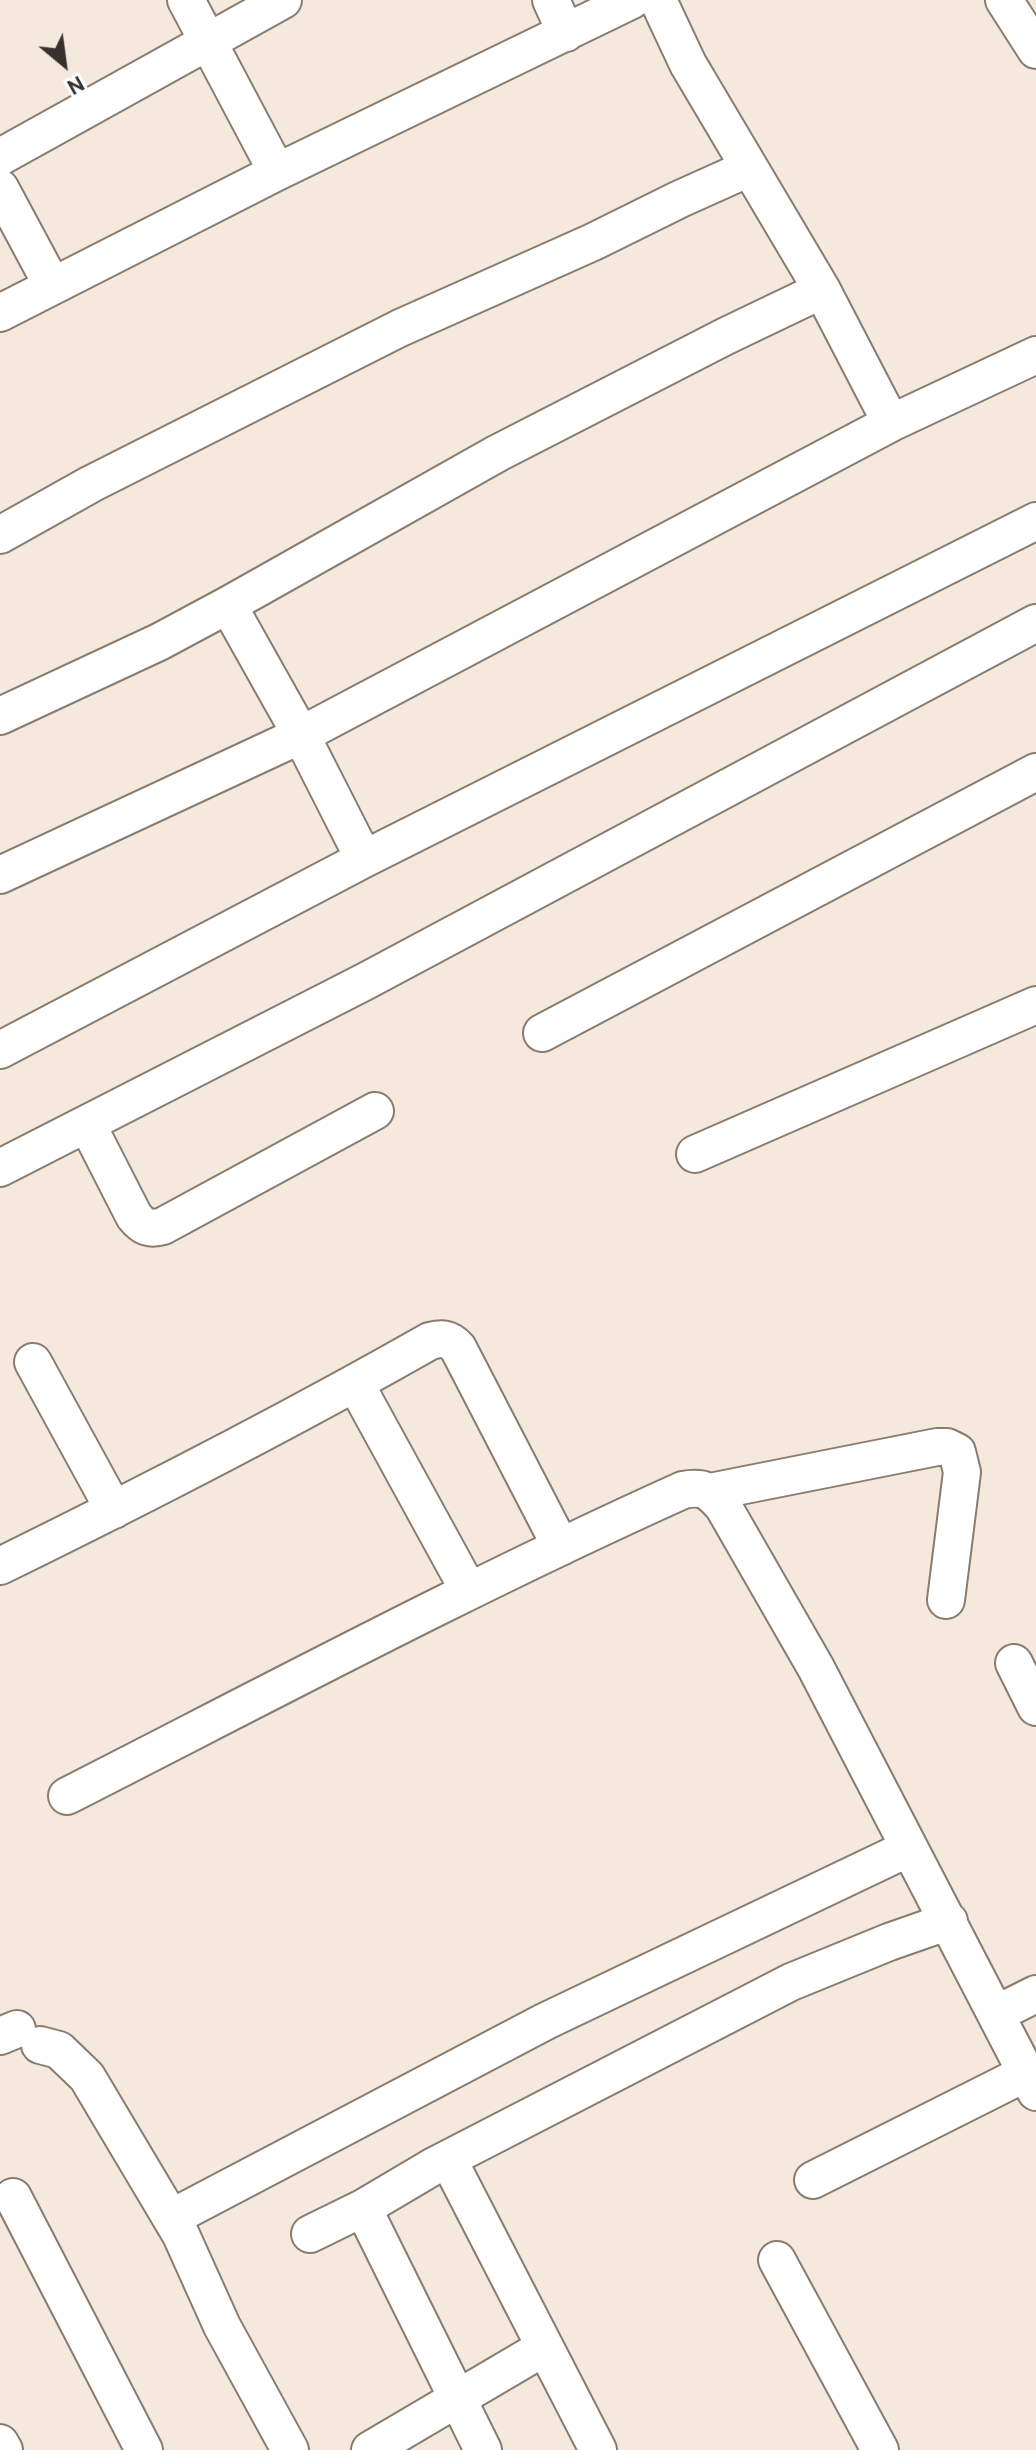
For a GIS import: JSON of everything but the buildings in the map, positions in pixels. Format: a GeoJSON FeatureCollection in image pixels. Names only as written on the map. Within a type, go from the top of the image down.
{"type":"FeatureCollection","features":[{"type":"Feature","properties":{"kind":"street"},"geometry":{"type":"LineString","coordinates":[[186,0],[277,172]]}},
{"type":"Feature","properties":{"kind":"street"},"geometry":{"type":"LineString","coordinates":[[0,157],[283,0]]}},
{"type":"Feature","properties":{"kind":"street"},"geometry":{"type":"LineString","coordinates":[[551,0],[566,33]]}},
{"type":"Feature","properties":{"kind":"street"},"geometry":{"type":"LineString","coordinates":[[0,313],[277,172],[632,0]]}},
{"type":"Feature","properties":{"kind":"street"},"geometry":{"type":"LineString","coordinates":[[658,0],[688,64],[822,290],[891,423]]}},
{"type":"Feature","properties":{"kind":"street"},"geometry":{"type":"LineString","coordinates":[[1004,0],[1036,50]]}},
{"type":"Feature","properties":{"kind":"street"},"geometry":{"type":"LineString","coordinates":[[0,535],[91,484],[400,328],[749,168]]}},
{"type":"Feature","properties":{"kind":"street"},"geometry":{"type":"LineString","coordinates":[[0,188],[52,285]]}},
{"type":"Feature","properties":{"kind":"street"},"geometry":{"type":"LineString","coordinates":[[0,716],[120,661],[228,605],[498,453],[822,290]]}},
{"type":"Feature","properties":{"kind":"street"},"geometry":{"type":"LineString","coordinates":[[0,875],[301,735],[891,423],[1036,355]]}},
{"type":"Feature","properties":{"kind":"street"},"geometry":{"type":"LineString","coordinates":[[0,1050],[364,859],[1036,521]]}},
{"type":"Feature","properties":{"kind":"street"},"geometry":{"type":"LineString","coordinates":[[228,605],[301,735],[364,859]]}},
{"type":"Feature","properties":{"kind":"street"},"geometry":{"type":"LineString","coordinates":[[0,1168],[366,981],[1036,623]]}},
{"type":"Feature","properties":{"kind":"street"},"geometry":{"type":"LineString","coordinates":[[542,1033],[1036,772]]}},
{"type":"Feature","properties":{"kind":"street"},"geometry":{"type":"LineString","coordinates":[[695,1154],[1036,1005]]}},
{"type":"Feature","properties":{"kind":"street"},"geometry":{"type":"LineString","coordinates":[[87,1124],[134,1216],[141,1225],[151,1229],[163,1226],[375,1111]]}},
{"type":"Feature","properties":{"kind":"street"},"geometry":{"type":"LineString","coordinates":[[0,1566],[114,1510],[430,1341],[442,1338],[458,1348],[561,1547]]}},
{"type":"Feature","properties":{"kind":"street"},"geometry":{"type":"LineString","coordinates":[[33,1362],[114,1510]]}},
{"type":"Feature","properties":{"kind":"street"},"geometry":{"type":"LineString","coordinates":[[355,1383],[469,1591]]}},
{"type":"Feature","properties":{"kind":"street"},"geometry":{"type":"LineString","coordinates":[[710,1492],[947,1447],[957,1452],[962,1472],[946,1600]]}},
{"type":"Feature","properties":{"kind":"street"},"geometry":{"type":"LineString","coordinates":[[67,1796],[561,1547],[683,1490],[697,1487],[710,1492],[723,1506],[816,1668],[1031,2083],[813,2180]]}},
{"type":"Feature","properties":{"kind":"street"},"geometry":{"type":"LineString","coordinates":[[1014,1663],[1036,1707]]}},
{"type":"Feature","properties":{"kind":"street"},"geometry":{"type":"LineString","coordinates":[[171,2218],[546,2021],[909,1848]]}},
{"type":"Feature","properties":{"kind":"street"},"geometry":{"type":"LineString","coordinates":[[310,2234],[791,1982],[949,1921]]}},
{"type":"Feature","properties":{"kind":"street"},"geometry":{"type":"LineString","coordinates":[[996,2014],[1036,1994]]}},
{"type":"Feature","properties":{"kind":"street"},"geometry":{"type":"LineString","coordinates":[[19,2037],[59,2050],[87,2077],[181,2235],[222,2326],[290,2450]]}},
{"type":"Feature","properties":{"kind":"street"},"geometry":{"type":"LineString","coordinates":[[448,2159],[598,2450]]}},
{"type":"Feature","properties":{"kind":"street"},"geometry":{"type":"LineString","coordinates":[[13,2197],[144,2450]]}},
{"type":"Feature","properties":{"kind":"street"},"geometry":{"type":"LineString","coordinates":[[363,2208],[483,2450]]}},
{"type":"Feature","properties":{"kind":"street"},"geometry":{"type":"LineString","coordinates":[[777,2260],[880,2450]]}},
{"type":"Feature","properties":{"kind":"street"},"geometry":{"type":"LineString","coordinates":[[370,2450],[545,2347]]}},
{"type":"Feature","properties":{"kind":"street"},"geometry":{"type":"LineString","coordinates":[[0,2443],[4,2450]]}}]}
